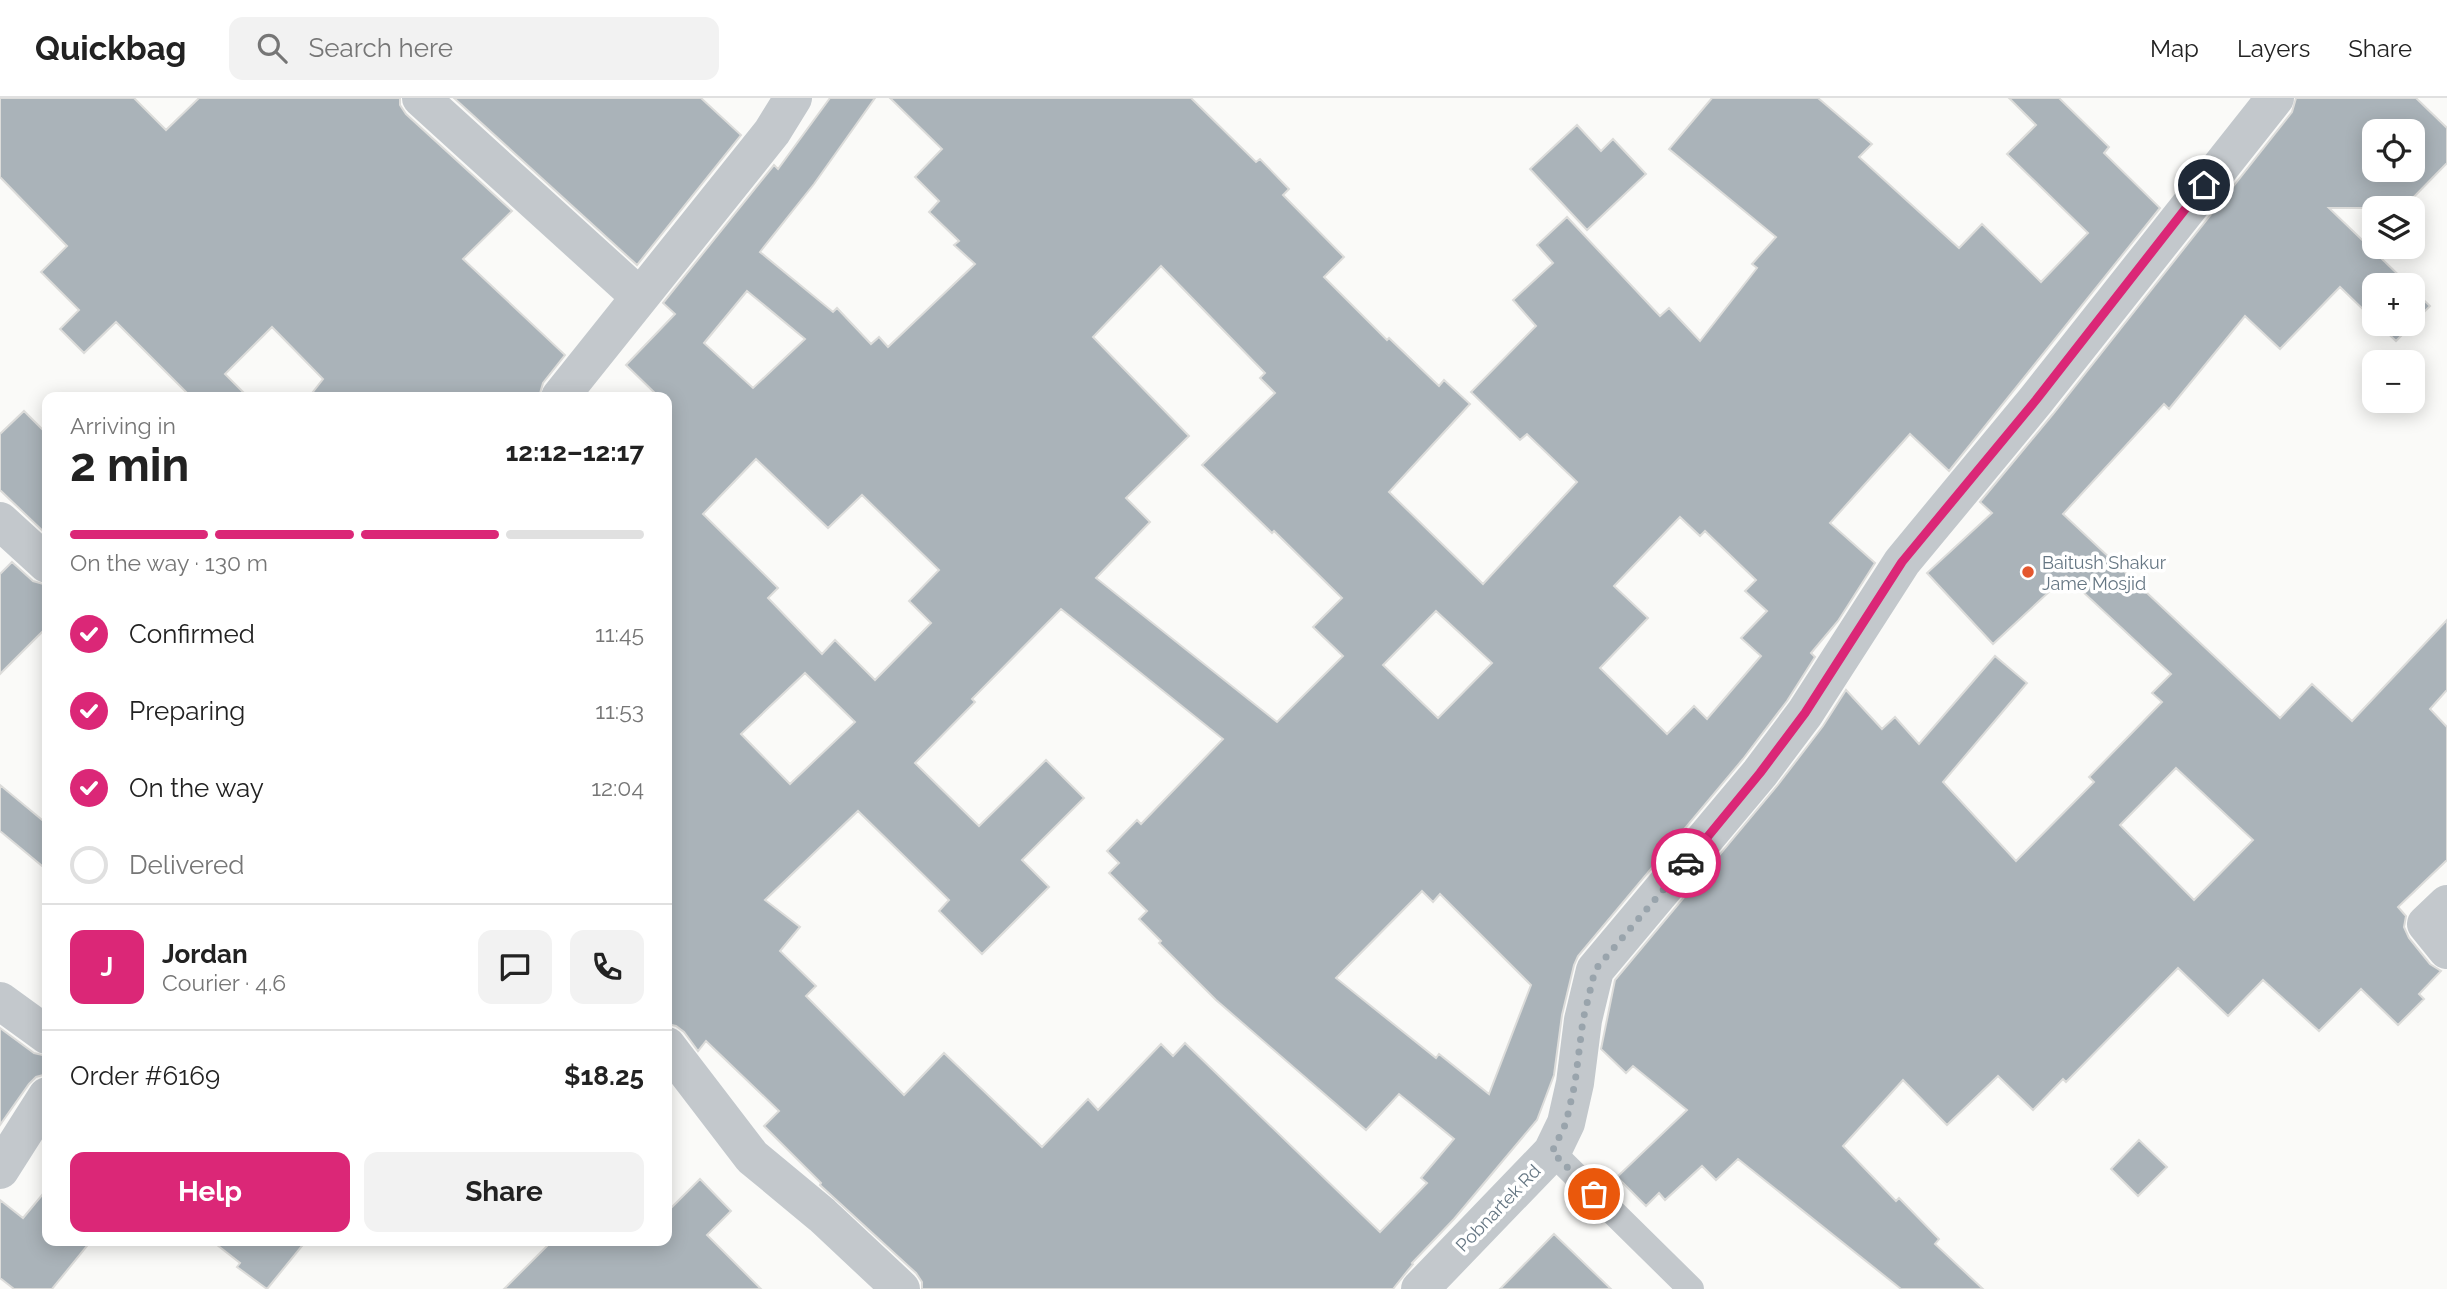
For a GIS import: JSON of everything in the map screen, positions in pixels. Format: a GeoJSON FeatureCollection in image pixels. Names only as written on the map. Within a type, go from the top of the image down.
{"type":"FeatureCollection","features":[{"type":"Feature","properties":{"kind":"street"},"geometry":{"type":"LineString","coordinates":[[421,98],[640,297]]}},
{"type":"Feature","properties":{"kind":"street"},"geometry":{"type":"LineString","coordinates":[[564,392],[772,132],[793,98]]}},
{"type":"Feature","properties":{"kind":"street","name":"Pobnartek Rd"},"geometry":{"type":"LineString","coordinates":[[1420,1289],[1552,1152],[1566,1123],[1575,1083],[1583,1020],[1595,970],[1760,773],[1805,713],[1902,562],[2036,400],[2276,98]]}},
{"type":"Feature","properties":{"kind":"street"},"geometry":{"type":"LineString","coordinates":[[0,521],[42,559]]}},
{"type":"Feature","properties":{"kind":"street"},"geometry":{"type":"LineString","coordinates":[[2447,904],[2426,924],[2447,950]]}},
{"type":"Feature","properties":{"kind":"street"},"geometry":{"type":"LineString","coordinates":[[0,1001],[42,1031]]}},
{"type":"Feature","properties":{"kind":"street"},"geometry":{"type":"LineString","coordinates":[[672,1053],[752,1157],[822,1215],[901,1289]]}},
{"type":"Feature","properties":{"kind":"street"},"geometry":{"type":"LineString","coordinates":[[0,1170],[42,1104]]}},
{"type":"Feature","properties":{"kind":"lane"},"geometry":{"type":"LineString","coordinates":[[1552,1152],[1691,1289]]}},
{"type":"Feature","properties":{"kind":"building"},"geometry":{"type":"Polygon","coordinates":[[[0,98],[134,98],[166,130],[199,98],[400,98],[400,105],[406,114],[512,211],[463,259],[565,355],[543,383],[540,392],[313,392],[323,379],[272,327],[225,374],[243,392],[186,392],[116,322],[84,353],[60,329],[79,310],[41,272],[67,246],[0,177],[0,98]]]}},
{"type":"Feature","properties":{"kind":"building"},"geometry":{"type":"Polygon","coordinates":[[[454,98],[701,98],[741,135],[637,265],[454,98]]]}},
{"type":"Feature","properties":{"kind":"building"},"geometry":{"type":"Polygon","coordinates":[[[830,98],[875,98],[814,184],[760,252],[833,312],[837,308],[871,344],[879,337],[888,347],[975,264],[954,245],[959,241],[929,212],[939,201],[915,177],[942,149],[890,98],[1191,98],[1256,162],[1260,159],[1289,189],[1283,195],[1344,257],[1324,277],[1387,340],[1389,338],[1439,386],[1444,380],[1470,404],[1389,492],[1483,584],[1577,482],[1527,434],[1520,440],[1471,392],[1536,326],[1513,300],[1553,263],[1537,245],[1567,217],[1660,316],[1669,308],[1700,341],[1757,268],[1752,264],[1776,237],[1669,149],[1712,98],[1818,98],[1872,144],[1859,157],[1959,248],[1982,224],[2041,282],[2088,233],[2007,154],[2036,125],[2009,98],[2059,98],[2109,147],[2104,153],[2160,208],[1949,471],[1910,434],[1830,523],[1875,563],[1838,621],[1811,653],[1815,657],[1787,701],[1743,759],[1578,956],[1562,1015],[1554,1075],[1537,1120],[1454,1219],[1412,1263],[1393,1289],[922,1289],[922,1282],[916,1273],[820,1185],[821,1183],[764,1126],[779,1111],[706,1041],[698,1051],[684,1032],[672,1025],[672,392],[654,392],[626,365],[675,314],[663,303],[774,165],[778,169],[830,98]],[[1161,266],[1093,337],[1189,436],[1126,498],[1150,522],[1096,578],[1277,722],[1343,656],[1313,627],[1342,598],[1202,465],[1275,393],[1260,378],[1265,373],[1161,266]],[[747,291],[704,343],[753,388],[805,339],[747,291]],[[756,459],[703,514],[778,588],[768,598],[822,654],[835,640],[875,680],[931,623],[909,601],[939,570],[862,495],[828,528],[756,459]],[[1680,517],[1614,586],[1648,618],[1600,668],[1667,734],[1694,706],[1707,719],[1761,656],[1741,638],[1767,611],[1745,591],[1756,580],[1705,531],[1700,536],[1680,517]],[[1061,609],[972,699],[975,702],[915,763],[979,826],[1046,760],[1084,798],[1022,860],[1049,887],[982,954],[939,911],[949,900],[858,811],[765,900],[800,927],[780,951],[816,986],[806,996],[904,1095],[944,1053],[1042,1147],[1088,1099],[1098,1110],[1161,1044],[1173,1056],[1185,1043],[1380,1232],[1427,1183],[1421,1178],[1454,1139],[1399,1094],[1366,1130],[1216,1000],[1159,943],[1161,941],[1139,919],[1147,911],[1109,873],[1119,863],[1107,851],[1137,820],[1141,824],[1223,739],[1061,609]],[[1436,611],[1383,665],[1438,718],[1492,663],[1436,611]],[[805,673],[741,734],[790,784],[855,722],[805,673]],[[1422,891],[1336,978],[1436,1058],[1439,1054],[1489,1094],[1531,985],[1440,894],[1433,902],[1422,891]]]}},
{"type":"Feature","properties":{"kind":"building"},"geometry":{"type":"Polygon","coordinates":[[[2296,98],[2416,98],[2447,128],[2447,163],[2415,196],[2362,196],[2362,208],[2329,208],[2362,240],[2362,259],[2382,259],[2397,273],[2362,273],[2362,308],[2340,287],[2280,349],[2245,316],[2169,409],[2164,404],[2063,514],[2280,718],[2312,684],[2352,721],[2447,620],[2447,690],[2430,709],[2447,727],[2447,860],[2398,907],[2406,916],[2404,927],[2409,938],[2430,964],[2441,971],[2419,994],[2424,999],[2398,1025],[2361,989],[2319,1031],[2263,980],[2228,1016],[2178,968],[2066,1082],[2063,1079],[2033,1110],[1998,1076],[1947,1125],[1903,1080],[1843,1146],[1896,1201],[1899,1198],[1939,1239],[1935,1244],[1983,1289],[1901,1289],[1738,1159],[1716,1180],[1702,1166],[1665,1200],[1659,1193],[1646,1206],[1617,1177],[1687,1110],[1633,1066],[1626,1073],[1601,1049],[1615,980],[1777,786],[1823,726],[1846,690],[1882,729],[1895,717],[1919,744],[1995,656],[2027,683],[1943,782],[2016,861],[2094,782],[2089,777],[2162,702],[2152,693],[2171,674],[2066,576],[1993,644],[1927,573],[1992,513],[1980,502],[2292,112],[2296,98]],[[2176,768],[2120,825],[2194,900],[2253,840],[2176,768]]]}},
{"type":"Feature","properties":{"kind":"building"},"geometry":{"type":"Polygon","coordinates":[[[1577,125],[1601,151],[1613,139],[1646,174],[1587,230],[1530,169],[1577,125]]]}},
{"type":"Feature","properties":{"kind":"building"},"geometry":{"type":"Polygon","coordinates":[[[24,411],[42,429],[42,530],[0,490],[0,434],[24,411]]]}},
{"type":"Feature","properties":{"kind":"building"},"geometry":{"type":"Polygon","coordinates":[[[12,562],[33,581],[42,584],[42,632],[0,674],[0,574],[12,562]]]}},
{"type":"Feature","properties":{"kind":"building"},"geometry":{"type":"Polygon","coordinates":[[[0,785],[42,820],[42,866],[0,831],[0,785]]]}},
{"type":"Feature","properties":{"kind":"building"},"geometry":{"type":"Polygon","coordinates":[[[0,1028],[34,1053],[42,1055],[42,1075],[29,1084],[0,1125],[0,1028]]]}},
{"type":"Feature","properties":{"kind":"building"},"geometry":{"type":"Polygon","coordinates":[[[2139,1140],[2167,1167],[2138,1196],[2111,1169],[2139,1140]]]}},
{"type":"Feature","properties":{"kind":"building"},"geometry":{"type":"Polygon","coordinates":[[[700,1179],[731,1211],[707,1235],[761,1289],[504,1289],[547,1246],[672,1246],[672,1207],[700,1179]]]}},
{"type":"Feature","properties":{"kind":"building"},"geometry":{"type":"Polygon","coordinates":[[[42,1195],[42,1246],[87,1246],[52,1289],[14,1289],[0,1278],[0,1200],[23,1218],[42,1195]]]}},
{"type":"Feature","properties":{"kind":"building"},"geometry":{"type":"Polygon","coordinates":[[[1554,1234],[1611,1289],[1500,1289],[1554,1234]]]}},
{"type":"Feature","properties":{"kind":"building"},"geometry":{"type":"Polygon","coordinates":[[[218,1246],[302,1246],[267,1289],[237,1267],[240,1263],[218,1246]]]}},
{"type":"Feature","properties":{"kind":"way so far"},"geometry":{"type":"LineString","coordinates":[[1594,1194],[1552,1152],[1566,1123],[1575,1083],[1583,1020],[1595,970],[1686,863]]}},
{"type":"Feature","properties":{"kind":"place","name":"Baitush Shakur Jame Mosjid"},"geometry":{"type":"Point","coordinates":[2028,572]}},
{"type":"Feature","properties":{"kind":"route"},"geometry":{"type":"LineString","coordinates":[[1686,863],[1805,713],[1902,562],[2036,400],[2204,185]]}}]}
